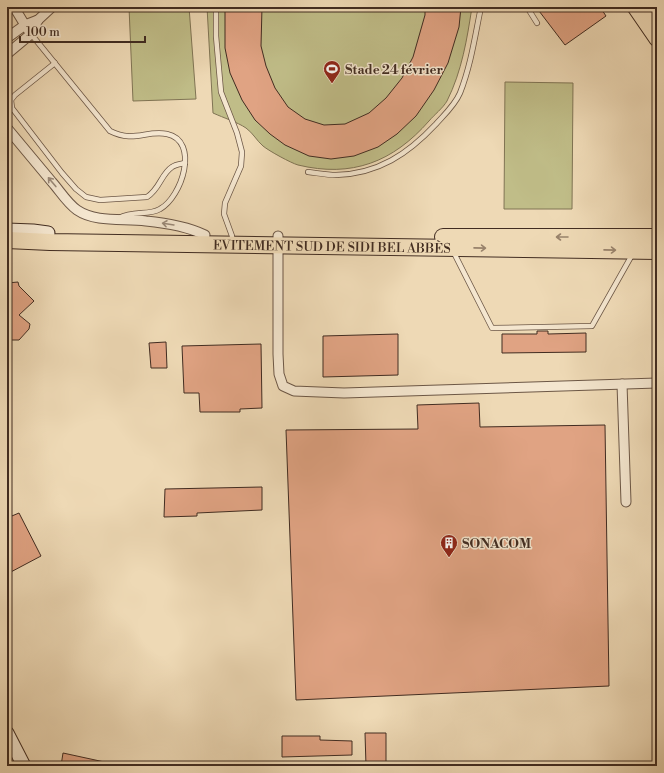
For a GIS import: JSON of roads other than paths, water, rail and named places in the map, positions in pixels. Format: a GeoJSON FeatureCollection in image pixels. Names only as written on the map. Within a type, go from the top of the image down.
{"type":"FeatureCollection","features":[{"type":"Feature","properties":{"kind":"highway"},"geometry":{"type":"LineString","coordinates":[[7,234],[49,238]]}},
{"type":"Feature","properties":{"kind":"highway","name":"EVITEMENT SUD DE SIDI BEL ABBÈS"},"geometry":{"type":"LineString","coordinates":[[638,244],[657,237]]}},
{"type":"Feature","properties":{"kind":"highway","name":"EVITEMENT SUD DE SIDI BEL ABBÈS"},"geometry":{"type":"LineString","coordinates":[[7,240],[49,238],[218,239],[278,241],[638,244],[657,251]]}},
{"type":"Feature","properties":{"kind":"main road"},"geometry":{"type":"LineString","coordinates":[[635,7],[657,39]]}},
{"type":"Feature","properties":{"kind":"main road"},"geometry":{"type":"LineString","coordinates":[[649,7],[657,18]]}},
{"type":"Feature","properties":{"kind":"main road"},"geometry":{"type":"LineString","coordinates":[[7,230],[33,231],[49,238]]}},
{"type":"Feature","properties":{"kind":"main road"},"geometry":{"type":"LineString","coordinates":[[7,245],[30,245],[49,238]]}},
{"type":"Feature","properties":{"kind":"main road"},"geometry":{"type":"LineString","coordinates":[[7,733],[24,766]]}},
{"type":"Feature","properties":{"kind":"street"},"geometry":{"type":"LineString","coordinates":[[14,7],[31,34]]}},
{"type":"Feature","properties":{"kind":"street"},"geometry":{"type":"LineString","coordinates":[[7,54],[31,34],[38,20],[52,7]]}},
{"type":"Feature","properties":{"kind":"street"},"geometry":{"type":"LineString","coordinates":[[7,38],[25,25],[38,20]]}},
{"type":"Feature","properties":{"kind":"street"},"geometry":{"type":"LineString","coordinates":[[7,128],[65,198],[77,210],[100,218],[171,224],[190,228],[218,239]]}},
{"type":"Feature","properties":{"kind":"street"},"geometry":{"type":"LineString","coordinates":[[278,241],[279,374],[283,386],[294,391],[344,393],[657,383]]}},
{"type":"Feature","properties":{"kind":"street"},"geometry":{"type":"LineString","coordinates":[[622,384],[626,502]]}},
{"type":"Feature","properties":{"kind":"lane"},"geometry":{"type":"LineString","coordinates":[[216,7],[216,36],[221,92],[237,133],[242,152],[240,166],[224,203],[224,214],[218,239]]}},
{"type":"Feature","properties":{"kind":"lane"},"geometry":{"type":"LineString","coordinates":[[308,172],[335,175],[365,171],[386,164],[404,154],[424,137],[449,109],[459,94],[468,70],[480,7]]}},
{"type":"Feature","properties":{"kind":"lane"},"geometry":{"type":"LineString","coordinates":[[527,7],[537,23]]}},
{"type":"Feature","properties":{"kind":"lane"},"geometry":{"type":"LineString","coordinates":[[31,34],[110,131],[124,136],[167,134],[180,141],[185,154],[185,170],[180,185],[166,205],[152,212],[126,214],[118,219]]}},
{"type":"Feature","properties":{"kind":"lane"},"geometry":{"type":"LineString","coordinates":[[55,63],[15,95],[12,100],[12,108],[62,173],[76,189],[86,197],[100,200],[147,198],[153,193],[170,169],[174,166],[185,163]]}},
{"type":"Feature","properties":{"kind":"lane"},"geometry":{"type":"LineString","coordinates":[[448,242],[492,328],[592,326],[638,244]]}},
{"type":"Feature","properties":{"kind":"place","name":"Stade 24 février"},"geometry":{"type":"Point","coordinates":[332,84]}},
{"type":"Feature","properties":{"kind":"place","name":"SONACOM"},"geometry":{"type":"Point","coordinates":[449,558]}}]}
